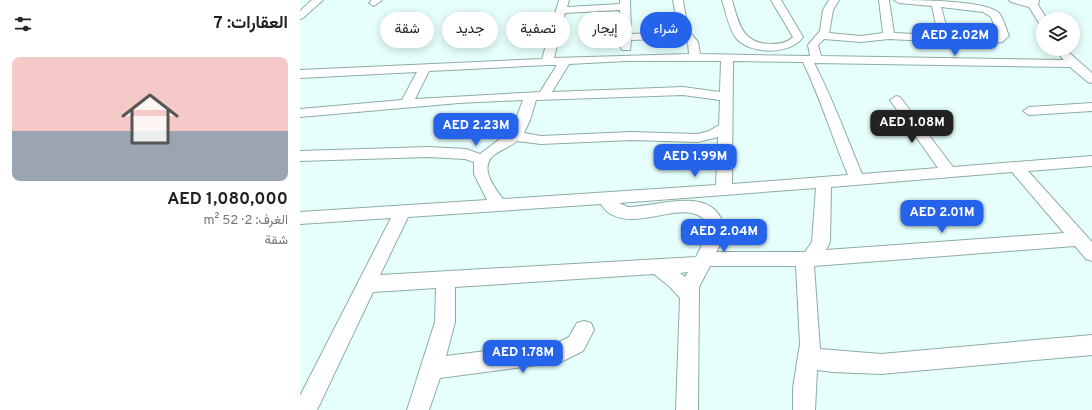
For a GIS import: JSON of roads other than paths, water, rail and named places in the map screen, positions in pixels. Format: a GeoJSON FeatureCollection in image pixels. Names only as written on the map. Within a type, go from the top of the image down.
{"type":"FeatureCollection","features":[{"type":"Feature","properties":{"kind":"street"},"geometry":{"type":"LineString","coordinates":[[300,16],[318,0]]}},
{"type":"Feature","properties":{"kind":"street"},"geometry":{"type":"LineString","coordinates":[[678,0],[680,12]]}},
{"type":"Feature","properties":{"kind":"street"},"geometry":{"type":"LineString","coordinates":[[727,0],[740,35],[744,40],[758,46],[770,47],[792,43],[797,39],[797,33],[776,0]]}},
{"type":"Feature","properties":{"kind":"street"},"geometry":{"type":"LineString","coordinates":[[834,0],[829,6],[826,29],[822,36],[814,43],[812,57],[826,94],[839,136],[857,179]]}},
{"type":"Feature","properties":{"kind":"street"},"geometry":{"type":"LineString","coordinates":[[884,0],[889,36]]}},
{"type":"Feature","properties":{"kind":"street"},"geometry":{"type":"LineString","coordinates":[[822,36],[861,39],[889,36],[994,41],[1004,36],[994,13],[975,4],[936,4],[899,0]]}},
{"type":"Feature","properties":{"kind":"street"},"geometry":{"type":"LineString","coordinates":[[1014,0],[1034,2],[1039,12]]}},
{"type":"Feature","properties":{"kind":"street"},"geometry":{"type":"LineString","coordinates":[[547,62],[563,5],[624,4]]}},
{"type":"Feature","properties":{"kind":"street"},"geometry":{"type":"LineString","coordinates":[[936,4],[944,38]]}},
{"type":"Feature","properties":{"kind":"street"},"geometry":{"type":"LineString","coordinates":[[861,39],[871,61]]}},
{"type":"Feature","properties":{"kind":"street"},"geometry":{"type":"LineString","coordinates":[[956,39],[972,62]]}},
{"type":"Feature","properties":{"kind":"street"},"geometry":{"type":"LineString","coordinates":[[692,42],[694,44],[695,57]]}},
{"type":"Feature","properties":{"kind":"street"},"geometry":{"type":"LineString","coordinates":[[792,43],[812,57]]}},
{"type":"Feature","properties":{"kind":"street"},"geometry":{"type":"LineString","coordinates":[[626,48],[626,58]]}},
{"type":"Feature","properties":{"kind":"street"},"geometry":{"type":"LineString","coordinates":[[1066,56],[1092,79]]}},
{"type":"Feature","properties":{"kind":"street"},"geometry":{"type":"LineString","coordinates":[[300,74],[626,58],[695,57],[812,57],[871,61],[1073,64]]}},
{"type":"Feature","properties":{"kind":"street"},"geometry":{"type":"LineString","coordinates":[[724,190],[727,58]]}},
{"type":"Feature","properties":{"kind":"street"},"geometry":{"type":"LineString","coordinates":[[499,205],[480,174],[483,160],[491,151],[514,136],[538,95],[565,61]]}},
{"type":"Feature","properties":{"kind":"street"},"geometry":{"type":"LineString","coordinates":[[407,103],[425,68]]}},
{"type":"Feature","properties":{"kind":"street"},"geometry":{"type":"LineString","coordinates":[[300,113],[407,103],[538,95],[683,92],[726,97]]}},
{"type":"Feature","properties":{"kind":"street"},"geometry":{"type":"LineString","coordinates":[[896,100],[949,172]]}},
{"type":"Feature","properties":{"kind":"street"},"geometry":{"type":"LineString","coordinates":[[1029,111],[1092,107]]}},
{"type":"Feature","properties":{"kind":"street"},"geometry":{"type":"LineString","coordinates":[[698,138],[714,134],[725,127]]}},
{"type":"Feature","properties":{"kind":"street"},"geometry":{"type":"LineString","coordinates":[[514,136],[541,140],[631,136],[698,138],[715,143],[724,148]]}},
{"type":"Feature","properties":{"kind":"street"},"geometry":{"type":"LineString","coordinates":[[300,156],[428,152],[461,154],[483,160]]}},
{"type":"Feature","properties":{"kind":"street"},"geometry":{"type":"LineString","coordinates":[[302,221],[402,212],[724,190],[1092,161]]}},
{"type":"Feature","properties":{"kind":"street"},"geometry":{"type":"LineString","coordinates":[[1016,167],[1092,254]]}},
{"type":"Feature","properties":{"kind":"street"},"geometry":{"type":"LineString","coordinates":[[804,410],[804,388],[809,358],[810,330],[805,266],[808,259],[818,250],[821,242],[824,182]]}},
{"type":"Feature","properties":{"kind":"street"},"geometry":{"type":"LineString","coordinates":[[605,198],[610,206],[626,213],[638,213],[692,206],[705,209],[711,214],[714,221],[712,237],[704,261],[692,281],[689,294],[687,410]]}},
{"type":"Feature","properties":{"kind":"street"},"geometry":{"type":"LineString","coordinates":[[305,410],[402,212]]}},
{"type":"Feature","properties":{"kind":"street"},"geometry":{"type":"LineString","coordinates":[[367,284],[656,266],[704,261],[808,259],[1078,239]]}},
{"type":"Feature","properties":{"kind":"street"},"geometry":{"type":"LineString","coordinates":[[656,266],[674,278],[689,294]]}},
{"type":"Feature","properties":{"kind":"street"},"geometry":{"type":"LineString","coordinates":[[418,410],[445,322],[446,279]]}},
{"type":"Feature","properties":{"kind":"street"},"geometry":{"type":"LineString","coordinates":[[432,368],[561,352],[576,344],[584,330]]}},
{"type":"Feature","properties":{"kind":"street"},"geometry":{"type":"LineString","coordinates":[[809,358],[833,362],[881,364],[1092,345]]}}]}
